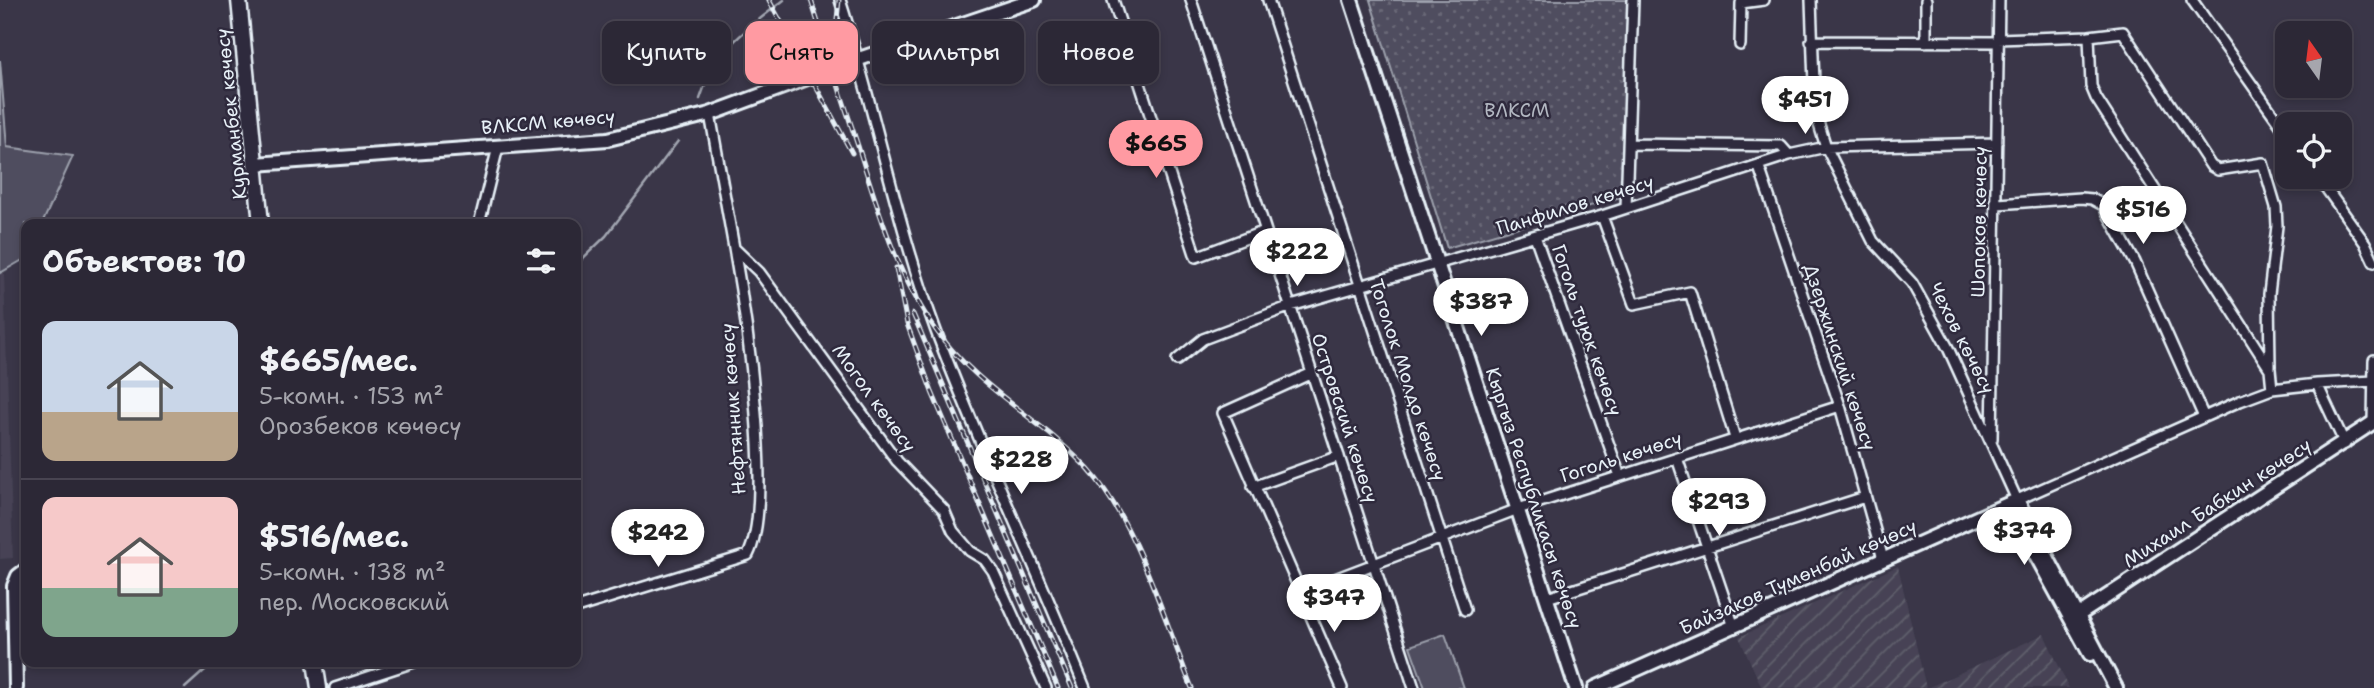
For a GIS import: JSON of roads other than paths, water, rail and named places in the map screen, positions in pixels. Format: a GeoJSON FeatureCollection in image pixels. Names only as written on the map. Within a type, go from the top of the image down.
{"type":"FeatureCollection","features":[{"type":"Feature","properties":{"kind":"main road","name":"Курманбек көчөсү"},"geometry":{"type":"LineString","coordinates":[[239,0],[260,219]]}},
{"type":"Feature","properties":{"kind":"main road","name":"ВЛКСМ көчөсү"},"geometry":{"type":"LineString","coordinates":[[255,164],[608,139],[710,114],[859,59],[1034,0]]}},
{"type":"Feature","properties":{"kind":"main road","name":"Кыргыз Республикасы көчөсү"},"geometry":{"type":"LineString","coordinates":[[1351,0],[1576,688]]}},
{"type":"Feature","properties":{"kind":"main road","name":"Михаил Бабкин көчөсү"},"geometry":{"type":"LineString","coordinates":[[2075,614],[2345,444],[2373,423]]}},
{"type":"Feature","properties":{"kind":"main road","name":"Байзаков Түмөнбай көчөсү"},"geometry":{"type":"LineString","coordinates":[[1595,688],[2012,502]]}},
{"type":"Feature","properties":{"kind":"main road","name":"Чехов көчөсү"},"geometry":{"type":"LineString","coordinates":[[2012,502],[2116,688]]}},
{"type":"Feature","properties":{"kind":"main road"},"geometry":{"type":"LineString","coordinates":[[16,688],[14,586],[21,574]]}},
{"type":"Feature","properties":{"kind":"main road","name":"Чехов көчөсү"},"geometry":{"type":"LineString","coordinates":[[2075,614],[2107,688]]}},
{"type":"Feature","properties":{"kind":"main road"},"geometry":{"type":"LineString","coordinates":[[316,667],[319,688]]}},
{"type":"Feature","properties":{"kind":"street"},"geometry":{"type":"LineString","coordinates":[[840,0],[936,331],[1084,688]]}},
{"type":"Feature","properties":{"kind":"street"},"geometry":{"type":"LineString","coordinates":[[1114,0],[1196,257],[1265,231]]}},
{"type":"Feature","properties":{"kind":"street","name":"Островский көчөсү"},"geometry":{"type":"LineString","coordinates":[[1191,0],[1414,688]]}},
{"type":"Feature","properties":{"kind":"street","name":"Тоголок Молдо көчөсү"},"geometry":{"type":"LineString","coordinates":[[1268,0],[1465,610]]}},
{"type":"Feature","properties":{"kind":"street"},"geometry":{"type":"LineString","coordinates":[[1626,208],[1633,0]]}},
{"type":"Feature","properties":{"kind":"street"},"geometry":{"type":"LineString","coordinates":[[1740,45],[1741,3],[1764,0]]}},
{"type":"Feature","properties":{"kind":"street","name":"Чехов көчөсү"},"geometry":{"type":"LineString","coordinates":[[1811,0],[1815,112],[1826,147],[1873,241],[1912,283],[1948,348],[1992,444],[2012,502]]}},
{"type":"Feature","properties":{"kind":"street"},"geometry":{"type":"LineString","coordinates":[[1926,0],[1926,42]]}},
{"type":"Feature","properties":{"kind":"street","name":"Шопоков көчөсү"},"geometry":{"type":"LineString","coordinates":[[1992,444],[1998,204],[1999,0]]}},
{"type":"Feature","properties":{"kind":"street"},"geometry":{"type":"LineString","coordinates":[[2192,0],[2275,117]]}},
{"type":"Feature","properties":{"kind":"street"},"geometry":{"type":"LineString","coordinates":[[1811,41],[1998,41],[2123,32],[2211,166],[2218,170],[2263,163],[2276,207],[2277,226],[2269,294],[2272,389]]}},
{"type":"Feature","properties":{"kind":"street"},"geometry":{"type":"LineString","coordinates":[[2088,36],[2091,86],[2096,98],[2270,369]]}},
{"type":"Feature","properties":{"kind":"street"},"geometry":{"type":"LineString","coordinates":[[710,114],[734,248]]}},
{"type":"Feature","properties":{"kind":"street","name":"Панфилов көчөсү"},"geometry":{"type":"LineString","coordinates":[[1177,360],[1203,339],[1291,306],[1602,216],[1759,167],[1789,155],[1826,147],[1997,143]]}},
{"type":"Feature","properties":{"kind":"street"},"geometry":{"type":"LineString","coordinates":[[1630,144],[1781,146],[1789,155]]}},
{"type":"Feature","properties":{"kind":"street"},"geometry":{"type":"LineString","coordinates":[[481,219],[498,147]]}},
{"type":"Feature","properties":{"kind":"street","name":"Дзержинский көчөсү"},"geometry":{"type":"LineString","coordinates":[[1759,167],[1840,406],[1883,559]]}},
{"type":"Feature","properties":{"kind":"street"},"geometry":{"type":"LineString","coordinates":[[2327,189],[2365,243],[2374,262]]}},
{"type":"Feature","properties":{"kind":"street"},"geometry":{"type":"LineString","coordinates":[[1998,204],[2081,198],[2092,199],[2104,205],[2135,262],[2203,415]]}},
{"type":"Feature","properties":{"kind":"street"},"geometry":{"type":"LineString","coordinates":[[1602,216],[1633,304],[1690,292],[1735,438]]}},
{"type":"Feature","properties":{"kind":"street","name":"Гоголь туюк көчөсү"},"geometry":{"type":"LineString","coordinates":[[1535,236],[1620,476]]}},
{"type":"Feature","properties":{"kind":"street","name":"Нефтянник көчөсү"},"geometry":{"type":"LineString","coordinates":[[581,606],[748,555],[753,545],[759,479],[751,369],[734,248]]}},
{"type":"Feature","properties":{"kind":"street","name":"Могол көчөсү"},"geometry":{"type":"LineString","coordinates":[[734,248],[759,272],[897,461],[944,510],[953,531],[970,551],[985,560],[993,571],[1046,688]]}},
{"type":"Feature","properties":{"kind":"street"},"geometry":{"type":"LineString","coordinates":[[2373,423],[2374,360]]}},
{"type":"Feature","properties":{"kind":"street"},"geometry":{"type":"LineString","coordinates":[[1312,373],[1223,414],[1298,593],[1342,688]]}},
{"type":"Feature","properties":{"kind":"street"},"geometry":{"type":"LineString","coordinates":[[2012,502],[2203,415],[2272,389],[2374,381]]}},
{"type":"Feature","properties":{"kind":"street"},"geometry":{"type":"LineString","coordinates":[[2317,384],[2345,444]]}},
{"type":"Feature","properties":{"kind":"street","name":"Гоголь көчөсү"},"geometry":{"type":"LineString","coordinates":[[1298,593],[1518,509],[1840,406]]}},
{"type":"Feature","properties":{"kind":"street"},"geometry":{"type":"LineString","coordinates":[[1253,487],[1339,456]]}},
{"type":"Feature","properties":{"kind":"street"},"geometry":{"type":"LineString","coordinates":[[1677,457],[1734,627]]}},
{"type":"Feature","properties":{"kind":"street"},"geometry":{"type":"LineString","coordinates":[[1547,598],[1865,497]]}},
{"type":"Feature","properties":{"kind":"street"},"geometry":{"type":"LineString","coordinates":[[335,688],[399,667]]}},
{"type":"Feature","properties":{"kind":"waterway"},"geometry":{"type":"LineString","coordinates":[[700,99],[714,67],[733,42],[784,0]]}},
{"type":"Feature","properties":{"kind":"waterway"},"geometry":{"type":"LineString","coordinates":[[581,260],[606,236],[678,141]]}},
{"type":"Feature","properties":{"kind":"waterway"},"geometry":{"type":"LineString","coordinates":[[185,688],[208,667]]}},
{"type":"Feature","properties":{"kind":"railway"},"geometry":{"type":"LineString","coordinates":[[769,0],[852,153]]}},
{"type":"Feature","properties":{"kind":"railway"},"geometry":{"type":"LineString","coordinates":[[811,0],[881,218],[899,265],[922,309],[936,330],[970,369],[1070,451],[1105,491],[1121,516],[1148,573],[1192,688]]}},
{"type":"Feature","properties":{"kind":"railway"},"geometry":{"type":"LineString","coordinates":[[837,21],[839,0]]}},
{"type":"Feature","properties":{"kind":"railway"},"geometry":{"type":"LineString","coordinates":[[896,268],[907,324],[932,392],[1058,688]]}},
{"type":"Feature","properties":{"kind":"railway"},"geometry":{"type":"LineString","coordinates":[[913,314],[1072,688]]}},
{"type":"Feature","properties":{"kind":"park label","name":"ВЛКСМ"},"geometry":{"type":"Point","coordinates":[1517,110]}}]}
